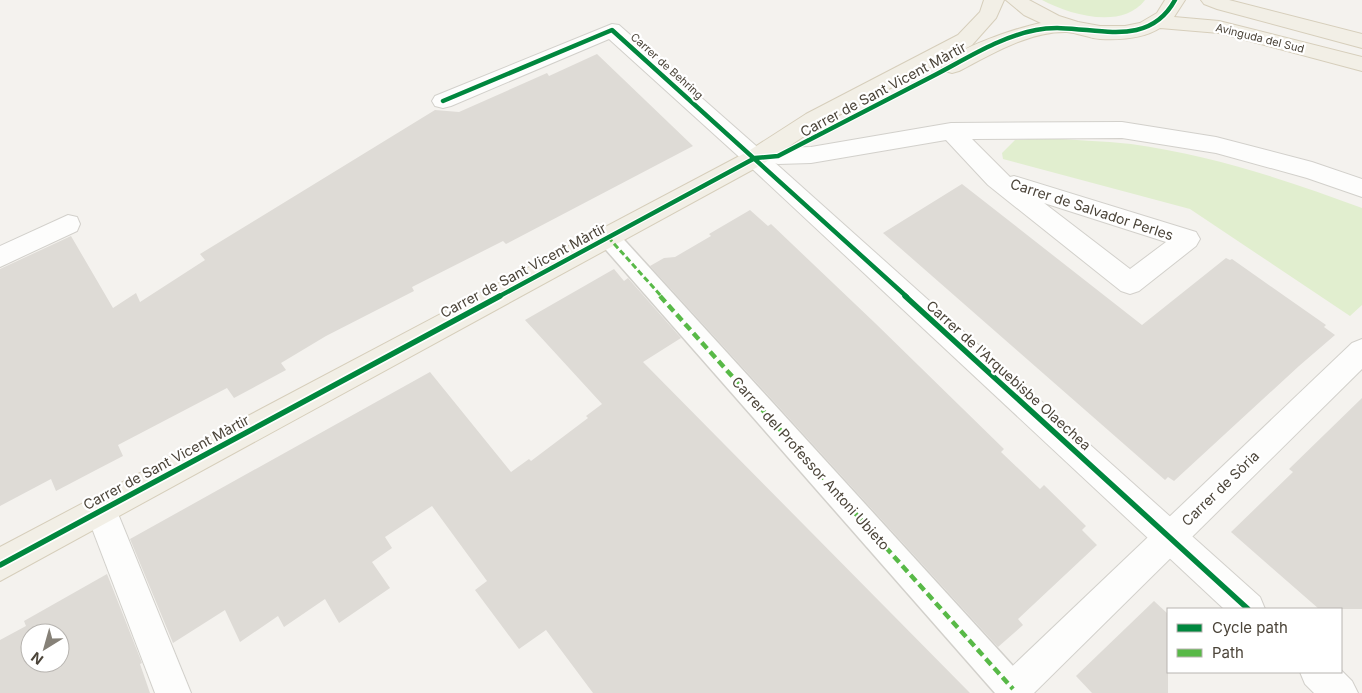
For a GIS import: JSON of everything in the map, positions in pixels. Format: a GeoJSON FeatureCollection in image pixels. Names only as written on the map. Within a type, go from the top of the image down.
{"type":"FeatureCollection","features":[{"type":"Feature","properties":{"kind":"main road","name":"Carrer de Sant Vicent Màrtir"},"geometry":{"type":"LineString","coordinates":[[766,157],[814,118],[965,40],[989,14],[994,0]]}},
{"type":"Feature","properties":{"kind":"main road"},"geometry":{"type":"LineString","coordinates":[[1016,0],[1043,18],[1066,26],[1092,31],[1117,32],[1139,30],[1157,22],[1166,16],[1175,0]]}},
{"type":"Feature","properties":{"kind":"main road","name":"Avinguda del Sud"},"geometry":{"type":"LineString","coordinates":[[1211,0],[1224,5],[1362,40]]}},
{"type":"Feature","properties":{"kind":"main road","name":"Avinguda del Sud"},"geometry":{"type":"LineString","coordinates":[[1157,22],[1219,27],[1362,64]]}},
{"type":"Feature","properties":{"kind":"main road","name":"Carrer de Sant Vicent Màrtir"},"geometry":{"type":"LineString","coordinates":[[0,565],[608,237],[766,157],[1004,39],[1042,28],[1066,26]]}},
{"type":"Feature","properties":{"kind":"street","name":"Carrer de Behring"},"geometry":{"type":"LineString","coordinates":[[444,101],[612,30],[766,157]]}},
{"type":"Feature","properties":{"kind":"street"},"geometry":{"type":"LineString","coordinates":[[766,157],[812,155],[951,131],[1122,130],[1216,145],[1312,171],[1362,188]]}},
{"type":"Feature","properties":{"kind":"street","name":"Carrer de Salvador Perles"},"geometry":{"type":"LineString","coordinates":[[951,131],[996,179],[1130,284],[1187,239],[996,179]]}},
{"type":"Feature","properties":{"kind":"street","name":"Carrer de l'Arquebisbe Olaechea"},"geometry":{"type":"LineString","coordinates":[[766,157],[1169,537],[1247,608]]}},
{"type":"Feature","properties":{"kind":"street"},"geometry":{"type":"LineString","coordinates":[[0,258],[68,224]]}},
{"type":"Feature","properties":{"kind":"street","name":"Carrer del Professor Antoni Ubieto"},"geometry":{"type":"LineString","coordinates":[[608,237],[1013,689]]}},
{"type":"Feature","properties":{"kind":"street","name":"Carrer de Sòria"},"geometry":{"type":"LineString","coordinates":[[1013,689],[1362,351]]}},
{"type":"Feature","properties":{"kind":"street"},"geometry":{"type":"LineString","coordinates":[[101,510],[173,693]]}},
{"type":"Feature","properties":{"kind":"street"},"geometry":{"type":"LineString","coordinates":[[1318,673],[1340,693]]}},
{"type":"Feature","properties":{"kind":"green space"},"geometry":{"type":"Polygon","coordinates":[[[1042,0],[1145,0],[1135,9],[1123,15],[1095,17],[1067,11],[1042,0]]]}},
{"type":"Feature","properties":{"kind":"green space"},"geometry":{"type":"Polygon","coordinates":[[[1044,138],[1131,144],[1190,155],[1277,178],[1362,208],[1362,305],[1350,316],[1190,209],[1003,159],[1002,153],[1015,140],[1044,138]]]}},
{"type":"Feature","properties":{"kind":"building"},"geometry":{"type":"Polygon","coordinates":[[[597,54],[693,146],[506,244],[503,241],[412,287],[414,291],[326,336],[281,363],[286,370],[234,398],[227,388],[118,445],[123,456],[56,491],[51,479],[0,506],[0,269],[71,236],[113,308],[136,293],[140,302],[205,260],[200,254],[435,110],[459,112],[547,73],[549,76],[597,54]]]}},
{"type":"Feature","properties":{"kind":"building"},"geometry":{"type":"Polygon","coordinates":[[[962,184],[1142,325],[1226,258],[1232,259],[1326,325],[1324,327],[1335,335],[1174,481],[1168,477],[1165,480],[883,233],[962,184]]]}},
{"type":"Feature","properties":{"kind":"building"},"geometry":{"type":"Polygon","coordinates":[[[750,210],[768,226],[771,224],[875,323],[1004,449],[1001,452],[1040,489],[1044,485],[1086,526],[1082,530],[1097,545],[1018,619],[1023,625],[998,647],[650,266],[664,258],[675,257],[750,210]]]}},
{"type":"Feature","properties":{"kind":"building"},"geometry":{"type":"Polygon","coordinates":[[[614,269],[624,281],[628,278],[681,338],[643,362],[970,693],[593,693],[546,630],[519,649],[475,590],[487,581],[432,506],[385,537],[392,548],[372,562],[390,588],[339,623],[325,599],[284,627],[278,616],[240,642],[225,610],[173,643],[130,539],[430,372],[511,472],[529,459],[531,461],[588,418],[586,416],[602,404],[525,320],[614,269]]]}},
{"type":"Feature","properties":{"kind":"building"},"geometry":{"type":"Polygon","coordinates":[[[1362,398],[1362,609],[1318,608],[1231,532],[1293,472],[1289,469],[1362,398]]]}},
{"type":"Feature","properties":{"kind":"building"},"geometry":{"type":"Polygon","coordinates":[[[107,574],[142,663],[140,664],[150,693],[0,693],[0,640],[20,629],[20,673],[70,673],[70,623],[25,623],[24,621],[107,574]]]}},
{"type":"Feature","properties":{"kind":"building"},"geometry":{"type":"Polygon","coordinates":[[[1154,601],[1167,613],[1168,693],[1092,693],[1076,676],[1154,601]]]}},
{"type":"Feature","properties":{"kind":"marked path"},"geometry":{"type":"LineString","coordinates":[[608,237],[1013,689]]}},
{"type":"Feature","properties":{"kind":"cycle path"},"geometry":{"type":"LineString","coordinates":[[0,565],[755,158],[778,156],[1004,39],[1049,27],[1068,27],[1102,32],[1139,29],[1161,19],[1169,11],[1175,0]]}},
{"type":"Feature","properties":{"kind":"cycle path"},"geometry":{"type":"LineString","coordinates":[[443,101],[612,30],[755,158],[1247,608]]}}]}
